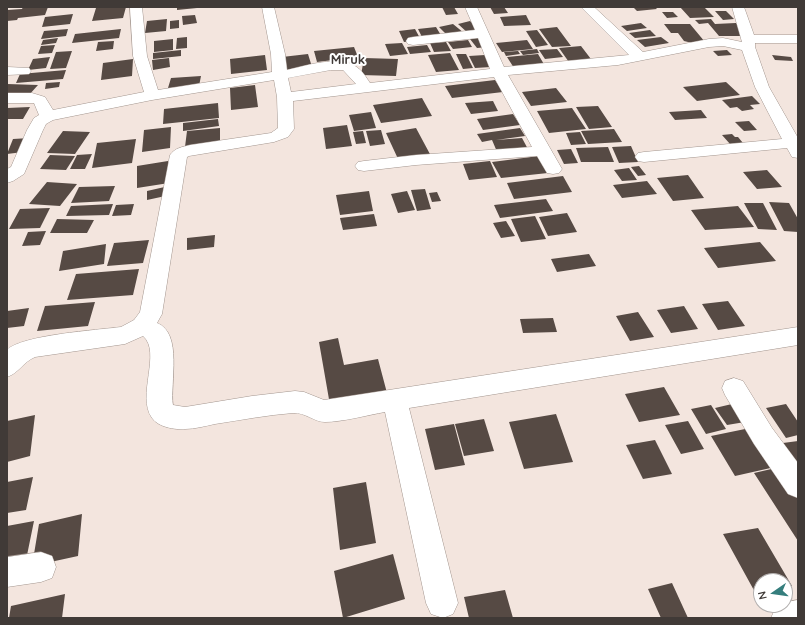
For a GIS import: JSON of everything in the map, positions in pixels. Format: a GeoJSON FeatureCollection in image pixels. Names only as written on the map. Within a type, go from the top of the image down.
{"type":"FeatureCollection","features":[{"type":"Feature","properties":{"kind":"street"},"geometry":{"type":"LineString","coordinates":[[136,7],[140,56],[152,95]]}},
{"type":"Feature","properties":{"kind":"street"},"geometry":{"type":"LineString","coordinates":[[7,368],[18,354],[32,348],[125,335],[142,326],[151,314],[178,155],[190,150],[274,137],[282,134],[286,129],[285,97],[268,7]]}},
{"type":"Feature","properties":{"kind":"street"},"geometry":{"type":"LineString","coordinates":[[471,7],[499,72],[553,169]]}},
{"type":"Feature","properties":{"kind":"street"},"geometry":{"type":"LineString","coordinates":[[587,7],[640,56]]}},
{"type":"Feature","properties":{"kind":"street"},"geometry":{"type":"LineString","coordinates":[[644,157],[795,148],[762,87],[738,7]]}},
{"type":"Feature","properties":{"kind":"street"},"geometry":{"type":"LineString","coordinates":[[413,42],[483,33]]}},
{"type":"Feature","properties":{"kind":"street"},"geometry":{"type":"LineString","coordinates":[[285,97],[499,72],[618,61],[709,43],[748,43],[798,39]]}},
{"type":"Feature","properties":{"kind":"street"},"geometry":{"type":"LineString","coordinates":[[7,177],[18,170],[34,130],[40,121],[48,116],[152,95],[280,76],[332,66],[345,66],[352,69],[366,88]]}},
{"type":"Feature","properties":{"kind":"street"},"geometry":{"type":"LineString","coordinates":[[7,71],[24,71]]}},
{"type":"Feature","properties":{"kind":"street"},"geometry":{"type":"LineString","coordinates":[[7,98],[32,98],[40,100],[48,116]]}},
{"type":"Feature","properties":{"kind":"street"},"geometry":{"type":"LineString","coordinates":[[364,166],[416,160],[543,151]]}},
{"type":"Feature","properties":{"kind":"street"},"geometry":{"type":"LineString","coordinates":[[142,326],[152,330],[160,339],[162,353],[159,395],[161,411],[171,417],[185,418],[252,407],[295,402],[304,403],[324,411],[798,336]]}},
{"type":"Feature","properties":{"kind":"street"},"geometry":{"type":"LineString","coordinates":[[734,388],[763,436],[798,485]]}},
{"type":"Feature","properties":{"kind":"street"},"geometry":{"type":"LineString","coordinates":[[395,400],[442,603]]}},
{"type":"Feature","properties":{"kind":"street"},"geometry":{"type":"LineString","coordinates":[[7,572],[41,567]]}},
{"type":"Feature","properties":{"kind":"street"},"geometry":{"type":"LineString","coordinates":[[787,618],[798,616]]}},
{"type":"Feature","properties":{"kind":"building"},"geometry":{"type":"Polygon","coordinates":[[[23,7],[48,7],[45,15],[18,18],[17,20],[7,21],[7,10],[22,9],[23,7]]]}},
{"type":"Feature","properties":{"kind":"building"},"geometry":{"type":"Polygon","coordinates":[[[126,7],[123,18],[92,21],[96,8],[126,7]]]}},
{"type":"Feature","properties":{"kind":"building"},"geometry":{"type":"Polygon","coordinates":[[[177,7],[197,7],[197,8],[177,10],[177,7]]]}},
{"type":"Feature","properties":{"kind":"building"},"geometry":{"type":"Polygon","coordinates":[[[442,7],[454,7],[458,14],[446,15],[442,7]]]}},
{"type":"Feature","properties":{"kind":"building"},"geometry":{"type":"Polygon","coordinates":[[[490,7],[504,7],[508,13],[494,14],[490,7]]]}},
{"type":"Feature","properties":{"kind":"building"},"geometry":{"type":"Polygon","coordinates":[[[633,7],[655,7],[657,9],[637,11],[633,7]]]}},
{"type":"Feature","properties":{"kind":"building"},"geometry":{"type":"Polygon","coordinates":[[[680,7],[704,7],[714,17],[690,18],[680,7]]]}},
{"type":"Feature","properties":{"kind":"building"},"geometry":{"type":"Polygon","coordinates":[[[715,11],[726,11],[734,19],[723,20],[715,11]]]}},
{"type":"Feature","properties":{"kind":"building"},"geometry":{"type":"Polygon","coordinates":[[[662,12],[673,12],[678,17],[667,18],[662,12]]]}},
{"type":"Feature","properties":{"kind":"building"},"geometry":{"type":"Polygon","coordinates":[[[73,14],[70,24],[42,27],[45,17],[73,14]]]}},
{"type":"Feature","properties":{"kind":"building"},"geometry":{"type":"Polygon","coordinates":[[[195,15],[197,23],[183,25],[182,16],[195,15]]]}},
{"type":"Feature","properties":{"kind":"building"},"geometry":{"type":"Polygon","coordinates":[[[526,15],[531,25],[504,26],[500,17],[526,15]]]}},
{"type":"Feature","properties":{"kind":"building"},"geometry":{"type":"Polygon","coordinates":[[[167,19],[166,31],[145,33],[147,21],[167,19]]]}},
{"type":"Feature","properties":{"kind":"building"},"geometry":{"type":"Polygon","coordinates":[[[711,19],[715,24],[736,23],[747,36],[719,36],[708,23],[699,24],[695,20],[711,19]]]}},
{"type":"Feature","properties":{"kind":"building"},"geometry":{"type":"Polygon","coordinates":[[[179,20],[179,28],[170,29],[170,21],[179,20]]]}},
{"type":"Feature","properties":{"kind":"building"},"geometry":{"type":"Polygon","coordinates":[[[470,21],[481,31],[469,34],[458,24],[470,21]]]}},
{"type":"Feature","properties":{"kind":"building"},"geometry":{"type":"Polygon","coordinates":[[[641,23],[647,28],[627,31],[621,26],[641,23]]]}},
{"type":"Feature","properties":{"kind":"building"},"geometry":{"type":"Polygon","coordinates":[[[453,24],[464,33],[449,37],[439,27],[453,24]]]}},
{"type":"Feature","properties":{"kind":"building"},"geometry":{"type":"Polygon","coordinates":[[[664,24],[690,24],[705,42],[684,41],[678,33],[671,33],[664,24]]]}},
{"type":"Feature","properties":{"kind":"building"},"geometry":{"type":"Polygon","coordinates":[[[436,27],[442,37],[423,39],[418,29],[436,27]]]}},
{"type":"Feature","properties":{"kind":"building"},"geometry":{"type":"Polygon","coordinates":[[[557,27],[571,46],[552,47],[539,29],[557,27]]]}},
{"type":"Feature","properties":{"kind":"building"},"geometry":{"type":"Polygon","coordinates":[[[68,29],[66,36],[41,39],[44,31],[68,29]]]}},
{"type":"Feature","properties":{"kind":"building"},"geometry":{"type":"Polygon","coordinates":[[[121,29],[119,38],[72,43],[75,34],[121,29]]]}},
{"type":"Feature","properties":{"kind":"building"},"geometry":{"type":"Polygon","coordinates":[[[415,29],[421,40],[404,42],[399,31],[415,29]]]}},
{"type":"Feature","properties":{"kind":"building"},"geometry":{"type":"Polygon","coordinates":[[[537,30],[548,45],[536,47],[526,31],[537,30]]]}},
{"type":"Feature","properties":{"kind":"building"},"geometry":{"type":"Polygon","coordinates":[[[650,30],[656,36],[635,38],[629,33],[650,30]]]}},
{"type":"Feature","properties":{"kind":"building"},"geometry":{"type":"Polygon","coordinates":[[[187,37],[187,48],[176,49],[177,38],[187,37]]]}},
{"type":"Feature","properties":{"kind":"building"},"geometry":{"type":"Polygon","coordinates":[[[481,37],[488,47],[477,48],[470,39],[481,37]]]}},
{"type":"Feature","properties":{"kind":"building"},"geometry":{"type":"Polygon","coordinates":[[[661,37],[669,43],[645,47],[637,40],[661,37]]]}},
{"type":"Feature","properties":{"kind":"building"},"geometry":{"type":"Polygon","coordinates":[[[58,38],[56,43],[41,45],[43,40],[58,38]]]}},
{"type":"Feature","properties":{"kind":"building"},"geometry":{"type":"Polygon","coordinates":[[[173,39],[173,50],[154,52],[154,41],[173,39]]]}},
{"type":"Feature","properties":{"kind":"building"},"geometry":{"type":"Polygon","coordinates":[[[468,40],[472,47],[453,49],[448,42],[468,40]]]}},
{"type":"Feature","properties":{"kind":"building"},"geometry":{"type":"Polygon","coordinates":[[[527,40],[533,49],[502,52],[496,43],[527,40]]]}},
{"type":"Feature","properties":{"kind":"building"},"geometry":{"type":"Polygon","coordinates":[[[114,41],[113,49],[96,51],[98,42],[114,41]]]}},
{"type":"Feature","properties":{"kind":"building"},"geometry":{"type":"Polygon","coordinates":[[[446,42],[451,51],[434,52],[430,43],[446,42]]]}},
{"type":"Feature","properties":{"kind":"building"},"geometry":{"type":"Polygon","coordinates":[[[402,43],[408,54],[390,56],[385,44],[402,43]]]}},
{"type":"Feature","properties":{"kind":"building"},"geometry":{"type":"Polygon","coordinates":[[[55,45],[52,53],[38,54],[41,46],[55,45]]]}},
{"type":"Feature","properties":{"kind":"building"},"geometry":{"type":"Polygon","coordinates":[[[427,45],[431,52],[410,54],[407,47],[427,45]]]}},
{"type":"Feature","properties":{"kind":"building"},"geometry":{"type":"Polygon","coordinates":[[[581,46],[594,63],[571,65],[559,48],[581,46]]]}},
{"type":"Feature","properties":{"kind":"building"},"geometry":{"type":"Polygon","coordinates":[[[354,47],[358,57],[317,62],[314,51],[354,47]]]}},
{"type":"Feature","properties":{"kind":"building"},"geometry":{"type":"Polygon","coordinates":[[[537,49],[539,53],[523,55],[520,51],[537,49]]]}},
{"type":"Feature","properties":{"kind":"building"},"geometry":{"type":"Polygon","coordinates":[[[557,49],[563,57],[545,59],[539,50],[557,49]]]}},
{"type":"Feature","properties":{"kind":"building"},"geometry":{"type":"Polygon","coordinates":[[[181,50],[181,56],[153,59],[153,53],[181,50]]]}},
{"type":"Feature","properties":{"kind":"building"},"geometry":{"type":"Polygon","coordinates":[[[727,50],[732,55],[718,56],[713,51],[727,50]]]}},
{"type":"Feature","properties":{"kind":"building"},"geometry":{"type":"Polygon","coordinates":[[[72,51],[66,68],[50,69],[56,52],[72,51]]]}},
{"type":"Feature","properties":{"kind":"building"},"geometry":{"type":"Polygon","coordinates":[[[518,51],[520,54],[506,56],[504,52],[518,51]]]}},
{"type":"Feature","properties":{"kind":"building"},"geometry":{"type":"Polygon","coordinates":[[[450,53],[459,70],[436,72],[428,55],[450,53]]]}},
{"type":"Feature","properties":{"kind":"building"},"geometry":{"type":"Polygon","coordinates":[[[308,54],[312,67],[285,70],[282,57],[308,54]]]}},
{"type":"Feature","properties":{"kind":"building"},"geometry":{"type":"Polygon","coordinates":[[[456,54],[466,54],[473,68],[463,69],[456,54]]]}},
{"type":"Feature","properties":{"kind":"building"},"geometry":{"type":"Polygon","coordinates":[[[538,54],[545,66],[514,68],[507,57],[538,54]]]}},
{"type":"Feature","properties":{"kind":"building"},"geometry":{"type":"Polygon","coordinates":[[[265,55],[267,70],[231,74],[230,59],[265,55]]]}},
{"type":"Feature","properties":{"kind":"building"},"geometry":{"type":"Polygon","coordinates":[[[485,55],[491,67],[475,68],[469,56],[485,55]]]}},
{"type":"Feature","properties":{"kind":"building"},"geometry":{"type":"Polygon","coordinates":[[[772,55],[791,57],[793,61],[775,60],[772,55]]]}},
{"type":"Feature","properties":{"kind":"building"},"geometry":{"type":"Polygon","coordinates":[[[50,57],[46,68],[28,70],[33,59],[50,57]]]}},
{"type":"Feature","properties":{"kind":"building"},"geometry":{"type":"Polygon","coordinates":[[[169,58],[170,67],[153,70],[152,60],[169,58]]]}},
{"type":"Feature","properties":{"kind":"building"},"geometry":{"type":"Polygon","coordinates":[[[364,58],[398,59],[396,76],[361,75],[364,58]]]}},
{"type":"Feature","properties":{"kind":"building"},"geometry":{"type":"Polygon","coordinates":[[[133,59],[132,76],[101,80],[103,63],[133,59]]]}},
{"type":"Feature","properties":{"kind":"building"},"geometry":{"type":"Polygon","coordinates":[[[66,70],[63,79],[16,83],[20,74],[66,70]]]}},
{"type":"Feature","properties":{"kind":"building"},"geometry":{"type":"Polygon","coordinates":[[[201,76],[199,86],[168,88],[171,78],[201,76]]]}},
{"type":"Feature","properties":{"kind":"building"},"geometry":{"type":"Polygon","coordinates":[[[495,80],[503,92],[452,98],[445,86],[495,80]]]}},
{"type":"Feature","properties":{"kind":"building"},"geometry":{"type":"Polygon","coordinates":[[[60,82],[59,87],[45,89],[46,83],[60,82]]]}},
{"type":"Feature","properties":{"kind":"building"},"geometry":{"type":"Polygon","coordinates":[[[726,82],[740,95],[697,101],[683,87],[726,82]]]}},
{"type":"Feature","properties":{"kind":"building"},"geometry":{"type":"Polygon","coordinates":[[[7,84],[38,85],[29,95],[7,97],[7,84]]]}},
{"type":"Feature","properties":{"kind":"building"},"geometry":{"type":"Polygon","coordinates":[[[255,85],[258,107],[231,110],[230,88],[255,85]]]}},
{"type":"Feature","properties":{"kind":"building"},"geometry":{"type":"Polygon","coordinates":[[[556,88],[567,102],[531,106],[522,92],[556,88]]]}},
{"type":"Feature","properties":{"kind":"building"},"geometry":{"type":"Polygon","coordinates":[[[752,96],[760,104],[750,105],[754,109],[742,111],[737,107],[730,108],[722,100],[752,96]]]}},
{"type":"Feature","properties":{"kind":"building"},"geometry":{"type":"Polygon","coordinates":[[[422,98],[432,116],[381,123],[373,105],[422,98]]]}},
{"type":"Feature","properties":{"kind":"building"},"geometry":{"type":"Polygon","coordinates":[[[493,101],[498,111],[471,114],[465,103],[493,101]]]}},
{"type":"Feature","properties":{"kind":"building"},"geometry":{"type":"Polygon","coordinates":[[[218,103],[219,118],[163,124],[164,109],[218,103]]]}},
{"type":"Feature","properties":{"kind":"building"},"geometry":{"type":"Polygon","coordinates":[[[598,106],[612,127],[589,129],[576,107],[598,106]]]}},
{"type":"Feature","properties":{"kind":"building"},"geometry":{"type":"Polygon","coordinates":[[[30,107],[23,119],[7,119],[7,108],[30,107]]]}},
{"type":"Feature","properties":{"kind":"building"},"geometry":{"type":"Polygon","coordinates":[[[572,108],[586,129],[549,133],[537,111],[572,108]]]}},
{"type":"Feature","properties":{"kind":"building"},"geometry":{"type":"Polygon","coordinates":[[[701,110],[707,118],[675,120],[669,112],[701,110]]]}},
{"type":"Feature","properties":{"kind":"building"},"geometry":{"type":"Polygon","coordinates":[[[371,112],[376,128],[354,131],[349,115],[371,112]]]}},
{"type":"Feature","properties":{"kind":"building"},"geometry":{"type":"Polygon","coordinates":[[[513,114],[520,125],[483,130],[477,119],[513,114]]]}},
{"type":"Feature","properties":{"kind":"building"},"geometry":{"type":"Polygon","coordinates":[[[218,119],[219,126],[183,131],[183,123],[218,119]]]}},
{"type":"Feature","properties":{"kind":"building"},"geometry":{"type":"Polygon","coordinates":[[[749,121],[757,130],[744,131],[735,122],[749,121]]]}},
{"type":"Feature","properties":{"kind":"building"},"geometry":{"type":"Polygon","coordinates":[[[347,125],[352,146],[326,149],[323,128],[347,125]]]}},
{"type":"Feature","properties":{"kind":"building"},"geometry":{"type":"Polygon","coordinates":[[[171,127],[170,148],[142,152],[144,130],[171,127]]]}},
{"type":"Feature","properties":{"kind":"building"},"geometry":{"type":"Polygon","coordinates":[[[220,128],[220,144],[185,147],[187,131],[220,128]]]}},
{"type":"Feature","properties":{"kind":"building"},"geometry":{"type":"Polygon","coordinates":[[[416,128],[431,156],[399,161],[386,133],[416,128]]]}},
{"type":"Feature","properties":{"kind":"building"},"geometry":{"type":"Polygon","coordinates":[[[520,128],[525,136],[496,140],[522,138],[529,151],[498,154],[492,140],[482,142],[477,134],[520,128]]]}},
{"type":"Feature","properties":{"kind":"building"},"geometry":{"type":"Polygon","coordinates":[[[614,129],[622,142],[588,144],[581,131],[614,129]]]}},
{"type":"Feature","properties":{"kind":"building"},"geometry":{"type":"Polygon","coordinates":[[[381,130],[385,144],[370,146],[366,131],[381,130]]]}},
{"type":"Feature","properties":{"kind":"building"},"geometry":{"type":"Polygon","coordinates":[[[63,131],[90,132],[75,154],[47,153],[63,131]]]}},
{"type":"Feature","properties":{"kind":"building"},"geometry":{"type":"Polygon","coordinates":[[[363,131],[366,143],[356,144],[353,132],[363,131]]]}},
{"type":"Feature","properties":{"kind":"building"},"geometry":{"type":"Polygon","coordinates":[[[580,132],[586,144],[571,145],[566,133],[580,132]]]}},
{"type":"Feature","properties":{"kind":"building"},"geometry":{"type":"Polygon","coordinates":[[[732,134],[735,137],[738,137],[743,143],[730,144],[722,135],[732,134]]]}},
{"type":"Feature","properties":{"kind":"building"},"geometry":{"type":"Polygon","coordinates":[[[30,138],[23,152],[7,154],[13,139],[30,138]]]}},
{"type":"Feature","properties":{"kind":"building"},"geometry":{"type":"Polygon","coordinates":[[[136,139],[132,163],[92,168],[97,143],[136,139]]]}},
{"type":"Feature","properties":{"kind":"building"},"geometry":{"type":"Polygon","coordinates":[[[631,146],[638,162],[619,163],[612,147],[631,146]]]}},
{"type":"Feature","properties":{"kind":"building"},"geometry":{"type":"Polygon","coordinates":[[[608,147],[614,162],[581,162],[576,148],[608,147]]]}},
{"type":"Feature","properties":{"kind":"building"},"geometry":{"type":"Polygon","coordinates":[[[571,149],[578,163],[564,164],[557,150],[571,149]]]}},
{"type":"Feature","properties":{"kind":"building"},"geometry":{"type":"Polygon","coordinates":[[[92,154],[85,169],[70,169],[77,155],[92,154]]]}},
{"type":"Feature","properties":{"kind":"building"},"geometry":{"type":"Polygon","coordinates":[[[50,155],[75,156],[66,170],[40,169],[50,155]]]}},
{"type":"Feature","properties":{"kind":"building"},"geometry":{"type":"Polygon","coordinates":[[[539,156],[548,173],[501,178],[492,162],[539,156]]]}},
{"type":"Feature","properties":{"kind":"building"},"geometry":{"type":"Polygon","coordinates":[[[168,161],[169,183],[137,188],[137,166],[168,161]]]}},
{"type":"Feature","properties":{"kind":"building"},"geometry":{"type":"Polygon","coordinates":[[[490,161],[497,177],[469,180],[463,164],[490,161]]]}},
{"type":"Feature","properties":{"kind":"building"},"geometry":{"type":"Polygon","coordinates":[[[639,166],[646,175],[638,176],[631,167],[639,166]]]}},
{"type":"Feature","properties":{"kind":"building"},"geometry":{"type":"Polygon","coordinates":[[[629,168],[637,180],[622,181],[614,170],[629,168]]]}},
{"type":"Feature","properties":{"kind":"building"},"geometry":{"type":"Polygon","coordinates":[[[767,170],[782,187],[757,189],[743,172],[767,170]]]}},
{"type":"Feature","properties":{"kind":"building"},"geometry":{"type":"Polygon","coordinates":[[[688,175],[704,198],[673,201],[657,178],[688,175]]]}},
{"type":"Feature","properties":{"kind":"building"},"geometry":{"type":"Polygon","coordinates":[[[563,176],[572,192],[514,199],[507,183],[563,176]]]}},
{"type":"Feature","properties":{"kind":"building"},"geometry":{"type":"Polygon","coordinates":[[[647,181],[657,194],[622,198],[613,185],[647,181]]]}},
{"type":"Feature","properties":{"kind":"building"},"geometry":{"type":"Polygon","coordinates":[[[47,182],[77,184],[60,206],[29,204],[47,182]]]}},
{"type":"Feature","properties":{"kind":"building"},"geometry":{"type":"Polygon","coordinates":[[[115,186],[109,201],[71,203],[79,187],[115,186]]]}},
{"type":"Feature","properties":{"kind":"building"},"geometry":{"type":"Polygon","coordinates":[[[169,186],[170,195],[147,200],[147,191],[169,186]]]}},
{"type":"Feature","properties":{"kind":"building"},"geometry":{"type":"Polygon","coordinates":[[[425,189],[431,209],[417,211],[411,190],[425,189]]]}},
{"type":"Feature","properties":{"kind":"building"},"geometry":{"type":"Polygon","coordinates":[[[369,191],[373,211],[340,215],[336,195],[369,191]]]}},
{"type":"Feature","properties":{"kind":"building"},"geometry":{"type":"Polygon","coordinates":[[[407,191],[415,210],[398,213],[391,194],[407,191]]]}},
{"type":"Feature","properties":{"kind":"building"},"geometry":{"type":"Polygon","coordinates":[[[437,192],[441,201],[432,202],[429,193],[437,192]]]}},
{"type":"Feature","properties":{"kind":"building"},"geometry":{"type":"Polygon","coordinates":[[[546,199],[553,211],[500,218],[494,205],[546,199]]]}},
{"type":"Feature","properties":{"kind":"building"},"geometry":{"type":"Polygon","coordinates":[[[769,202],[789,203],[798,219],[798,232],[784,231],[769,202]]]}},
{"type":"Feature","properties":{"kind":"building"},"geometry":{"type":"Polygon","coordinates":[[[744,203],[763,203],[777,230],[758,229],[744,203]]]}},
{"type":"Feature","properties":{"kind":"building"},"geometry":{"type":"Polygon","coordinates":[[[113,204],[109,215],[66,216],[71,206],[113,204]]]}},
{"type":"Feature","properties":{"kind":"building"},"geometry":{"type":"Polygon","coordinates":[[[134,204],[131,215],[112,216],[116,205],[134,204]]]}},
{"type":"Feature","properties":{"kind":"building"},"geometry":{"type":"Polygon","coordinates":[[[738,206],[754,227],[705,230],[691,210],[738,206]]]}},
{"type":"Feature","properties":{"kind":"building"},"geometry":{"type":"Polygon","coordinates":[[[50,208],[40,228],[9,229],[20,209],[50,208]]]}},
{"type":"Feature","properties":{"kind":"building"},"geometry":{"type":"Polygon","coordinates":[[[567,213],[577,232],[548,236],[539,217],[567,213]]]}},
{"type":"Feature","properties":{"kind":"building"},"geometry":{"type":"Polygon","coordinates":[[[374,214],[377,226],[343,230],[340,218],[374,214]]]}},
{"type":"Feature","properties":{"kind":"building"},"geometry":{"type":"Polygon","coordinates":[[[535,216],[546,239],[521,242],[511,219],[535,216]]]}},
{"type":"Feature","properties":{"kind":"building"},"geometry":{"type":"Polygon","coordinates":[[[57,219],[94,220],[87,233],[50,233],[57,219]]]}},
{"type":"Feature","properties":{"kind":"building"},"geometry":{"type":"Polygon","coordinates":[[[506,221],[515,236],[501,238],[493,223],[506,221]]]}},
{"type":"Feature","properties":{"kind":"building"},"geometry":{"type":"Polygon","coordinates":[[[46,231],[40,245],[22,246],[28,232],[46,231]]]}},
{"type":"Feature","properties":{"kind":"building"},"geometry":{"type":"Polygon","coordinates":[[[215,235],[214,247],[187,250],[187,238],[215,235]]]}},
{"type":"Feature","properties":{"kind":"building"},"geometry":{"type":"Polygon","coordinates":[[[149,240],[143,263],[107,266],[114,243],[149,240]]]}},
{"type":"Feature","properties":{"kind":"building"},"geometry":{"type":"Polygon","coordinates":[[[760,242],[776,261],[718,268],[704,248],[760,242]]]}},
{"type":"Feature","properties":{"kind":"building"},"geometry":{"type":"Polygon","coordinates":[[[106,244],[104,264],[59,271],[63,251],[106,244]]]}},
{"type":"Feature","properties":{"kind":"building"},"geometry":{"type":"Polygon","coordinates":[[[589,254],[596,266],[557,272],[551,259],[589,254]]]}},
{"type":"Feature","properties":{"kind":"building"},"geometry":{"type":"Polygon","coordinates":[[[139,269],[133,295],[67,300],[76,274],[139,269]]]}},
{"type":"Feature","properties":{"kind":"building"},"geometry":{"type":"Polygon","coordinates":[[[728,301],[745,326],[718,330],[702,304],[728,301]]]}},
{"type":"Feature","properties":{"kind":"building"},"geometry":{"type":"Polygon","coordinates":[[[95,302],[88,326],[37,331],[45,306],[95,302]]]}},
{"type":"Feature","properties":{"kind":"building"},"geometry":{"type":"Polygon","coordinates":[[[684,306],[698,329],[671,333],[657,310],[684,306]]]}},
{"type":"Feature","properties":{"kind":"building"},"geometry":{"type":"Polygon","coordinates":[[[29,308],[24,326],[7,328],[7,311],[29,308]]]}},
{"type":"Feature","properties":{"kind":"building"},"geometry":{"type":"Polygon","coordinates":[[[638,312],[654,337],[630,341],[616,316],[638,312]]]}},
{"type":"Feature","properties":{"kind":"building"},"geometry":{"type":"Polygon","coordinates":[[[553,318],[557,332],[523,333],[520,319],[553,318]]]}},
{"type":"Feature","properties":{"kind":"building"},"geometry":{"type":"Polygon","coordinates":[[[338,338],[344,365],[378,359],[387,393],[330,405],[319,342],[338,338]]]}},
{"type":"Feature","properties":{"kind":"building"},"geometry":{"type":"Polygon","coordinates":[[[664,387],[680,415],[639,422],[625,394],[664,387]]]}},
{"type":"Feature","properties":{"kind":"building"},"geometry":{"type":"Polygon","coordinates":[[[732,404],[745,422],[727,425],[715,408],[732,404]]]}},
{"type":"Feature","properties":{"kind":"building"},"geometry":{"type":"Polygon","coordinates":[[[786,404],[798,422],[798,435],[786,438],[766,408],[786,404]]]}},
{"type":"Feature","properties":{"kind":"building"},"geometry":{"type":"Polygon","coordinates":[[[711,405],[726,429],[706,434],[691,409],[711,405]]]}},
{"type":"Feature","properties":{"kind":"building"},"geometry":{"type":"Polygon","coordinates":[[[556,414],[573,462],[524,469],[509,422],[556,414]]]}},
{"type":"Feature","properties":{"kind":"building"},"geometry":{"type":"Polygon","coordinates":[[[35,415],[30,456],[7,462],[7,421],[35,415]]]}},
{"type":"Feature","properties":{"kind":"building"},"geometry":{"type":"Polygon","coordinates":[[[484,419],[494,451],[464,456],[455,424],[484,419]]]}},
{"type":"Feature","properties":{"kind":"building"},"geometry":{"type":"Polygon","coordinates":[[[688,421],[704,449],[681,454],[665,425],[688,421]]]}},
{"type":"Feature","properties":{"kind":"building"},"geometry":{"type":"Polygon","coordinates":[[[454,424],[465,465],[435,470],[425,429],[454,424]]]}},
{"type":"Feature","properties":{"kind":"building"},"geometry":{"type":"Polygon","coordinates":[[[750,428],[775,467],[735,476],[711,436],[750,428]]]}},
{"type":"Feature","properties":{"kind":"building"},"geometry":{"type":"Polygon","coordinates":[[[655,440],[672,474],[643,479],[626,445],[655,440]]]}},
{"type":"Feature","properties":{"kind":"building"},"geometry":{"type":"Polygon","coordinates":[[[798,441],[798,467],[783,443],[798,441]]]}},
{"type":"Feature","properties":{"kind":"building"},"geometry":{"type":"Polygon","coordinates":[[[780,467],[798,494],[798,541],[754,473],[780,467]]]}},
{"type":"Feature","properties":{"kind":"building"},"geometry":{"type":"Polygon","coordinates":[[[33,477],[26,510],[7,513],[7,482],[33,477]]]}},
{"type":"Feature","properties":{"kind":"building"},"geometry":{"type":"Polygon","coordinates":[[[366,482],[376,543],[340,550],[333,488],[366,482]]]}},
{"type":"Feature","properties":{"kind":"building"},"geometry":{"type":"Polygon","coordinates":[[[82,514],[78,556],[32,566],[39,524],[82,514]]]}},
{"type":"Feature","properties":{"kind":"building"},"geometry":{"type":"Polygon","coordinates":[[[34,521],[25,565],[7,568],[7,526],[34,521]]]}},
{"type":"Feature","properties":{"kind":"building"},"geometry":{"type":"Polygon","coordinates":[[[758,528],[784,573],[753,573],[753,589],[723,534],[758,528]]]}},
{"type":"Feature","properties":{"kind":"building"},"geometry":{"type":"Polygon","coordinates":[[[393,554],[405,599],[343,618],[334,571],[393,554]]]}},
{"type":"Feature","properties":{"kind":"building"},"geometry":{"type":"Polygon","coordinates":[[[672,583],[688,618],[661,618],[648,589],[672,583]]]}},
{"type":"Feature","properties":{"kind":"building"},"geometry":{"type":"Polygon","coordinates":[[[505,590],[513,618],[469,618],[464,597],[505,590]]]}},
{"type":"Feature","properties":{"kind":"building"},"geometry":{"type":"Polygon","coordinates":[[[65,594],[62,618],[9,618],[11,606],[65,594]]]}},
{"type":"Feature","properties":{"kind":"district","name":"Miruk"},"geometry":{"type":"Point","coordinates":[348,60]}}]}
